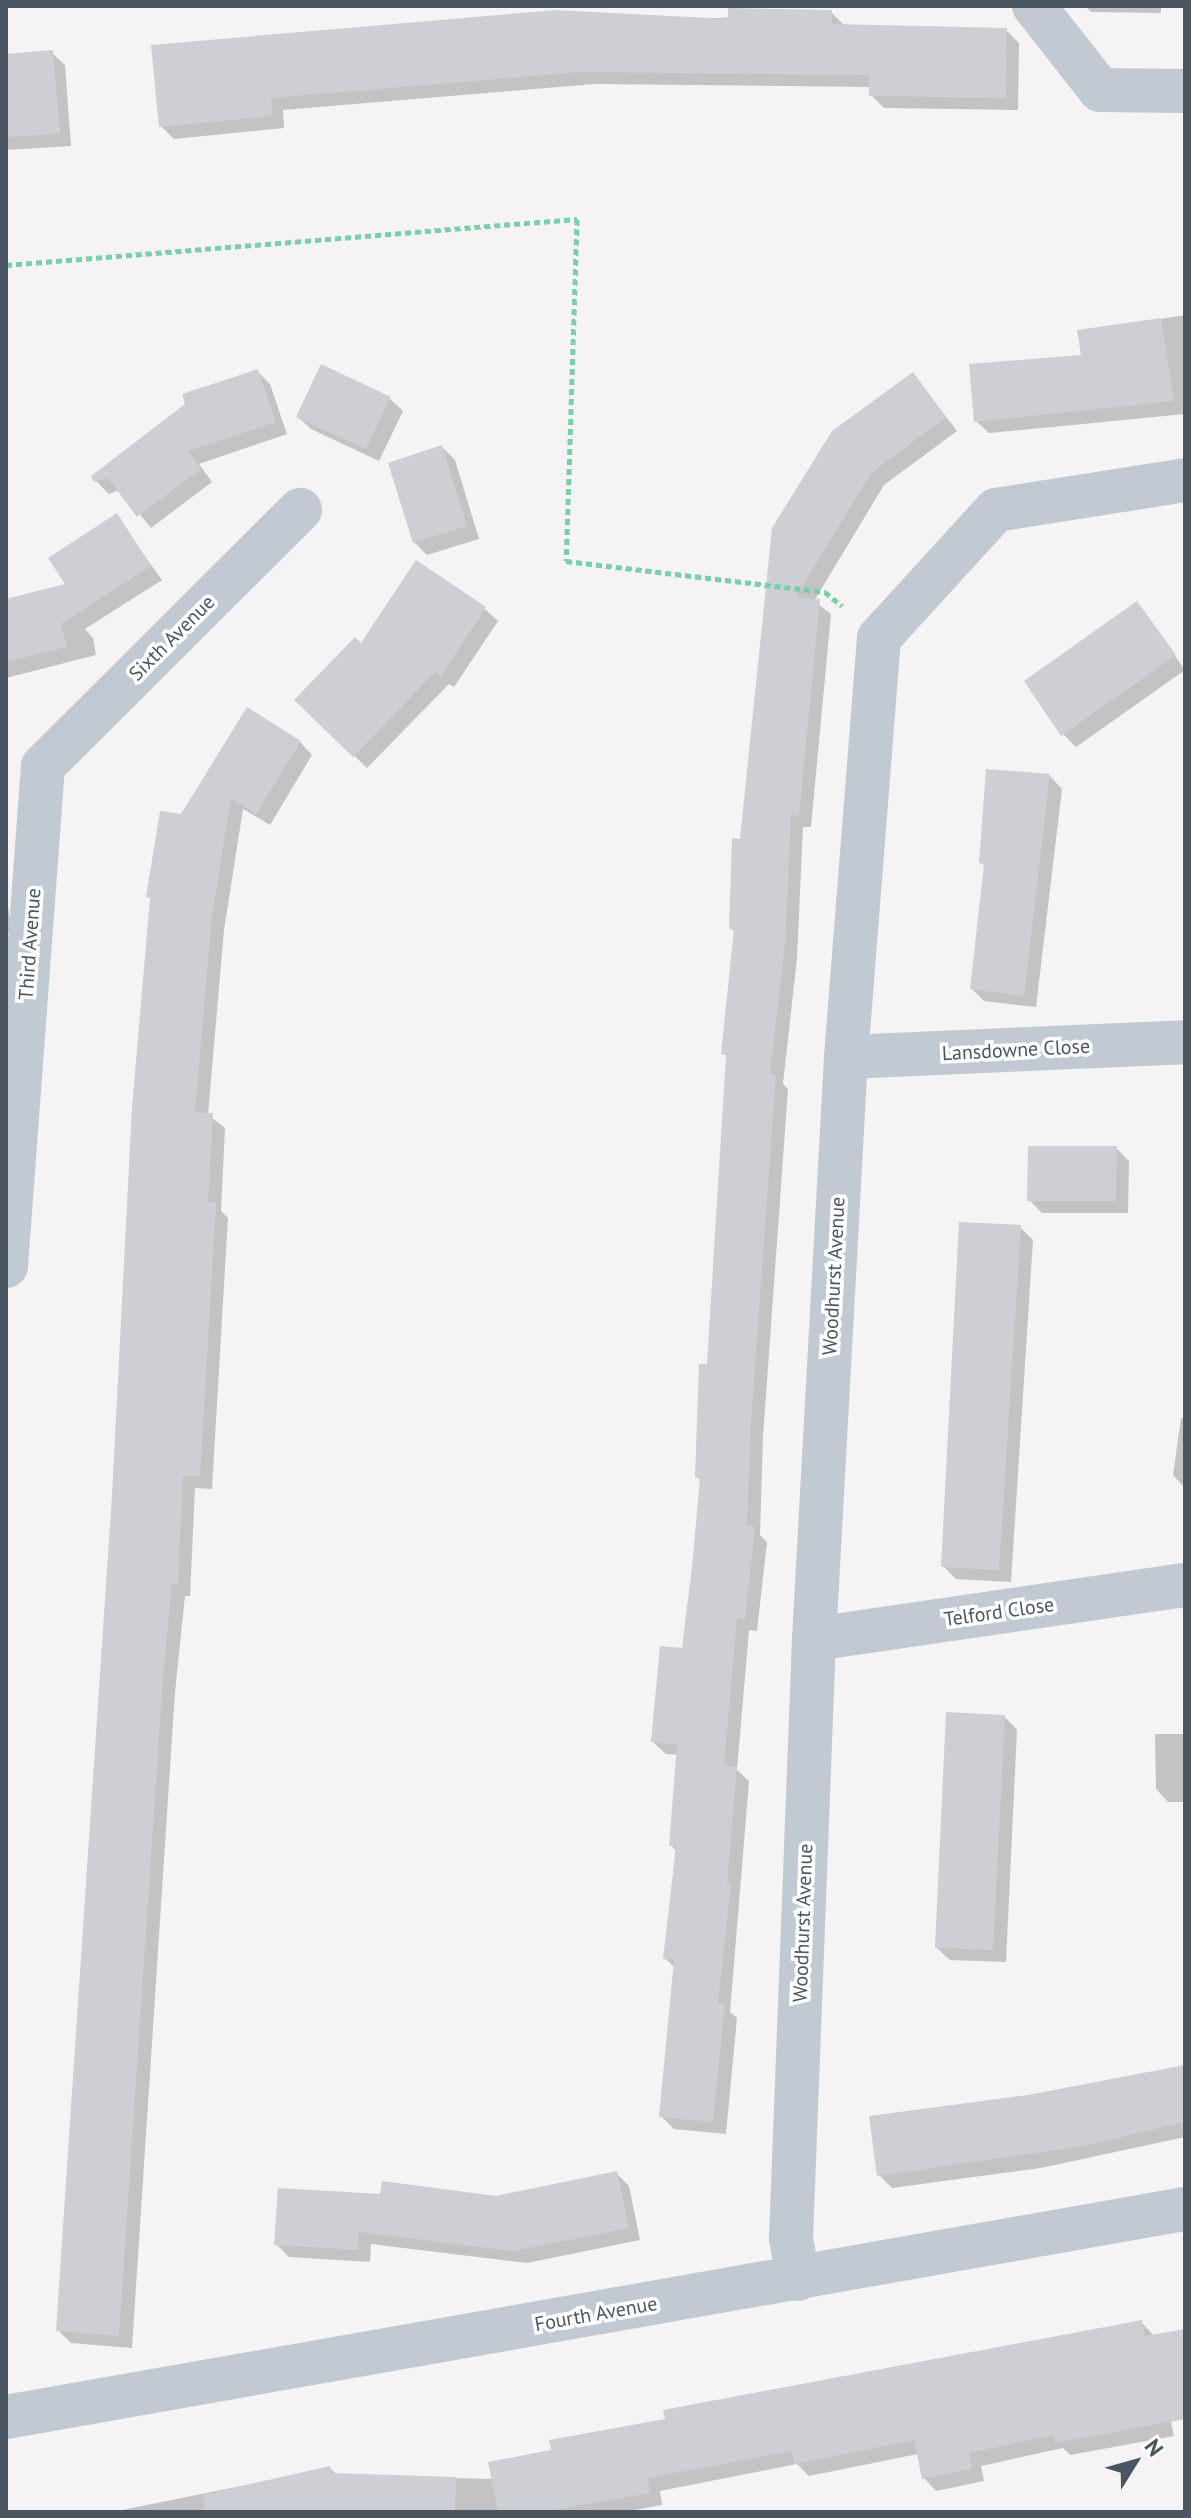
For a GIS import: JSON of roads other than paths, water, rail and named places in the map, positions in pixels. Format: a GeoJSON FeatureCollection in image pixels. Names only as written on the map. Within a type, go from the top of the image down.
{"type":"FeatureCollection","features":[{"type":"Feature","properties":{"kind":"street"},"geometry":{"type":"LineString","coordinates":[[1034,6],[1100,90],[1185,91]]}},
{"type":"Feature","properties":{"kind":"street","name":"Woodhurst Avenue"},"geometry":{"type":"LineString","coordinates":[[798,2279],[791,2238],[814,1639],[846,1057],[879,638],[996,510],[1185,480]]}},
{"type":"Feature","properties":{"kind":"street","name":"Sixth Avenue"},"geometry":{"type":"LineString","coordinates":[[25,768],[300,510]]}},
{"type":"Feature","properties":{"kind":"street","name":"Third Avenue"},"geometry":{"type":"LineString","coordinates":[[6,1266],[25,768]]}},
{"type":"Feature","properties":{"kind":"street","name":"Lansdowne Close"},"geometry":{"type":"LineString","coordinates":[[846,1057],[1185,1042]]}},
{"type":"Feature","properties":{"kind":"street","name":"Telford Close"},"geometry":{"type":"LineString","coordinates":[[814,1639],[1185,1585]]}},
{"type":"Feature","properties":{"kind":"street","name":"Fourth Avenue"},"geometry":{"type":"LineString","coordinates":[[6,2417],[1185,2209]]}}]}
